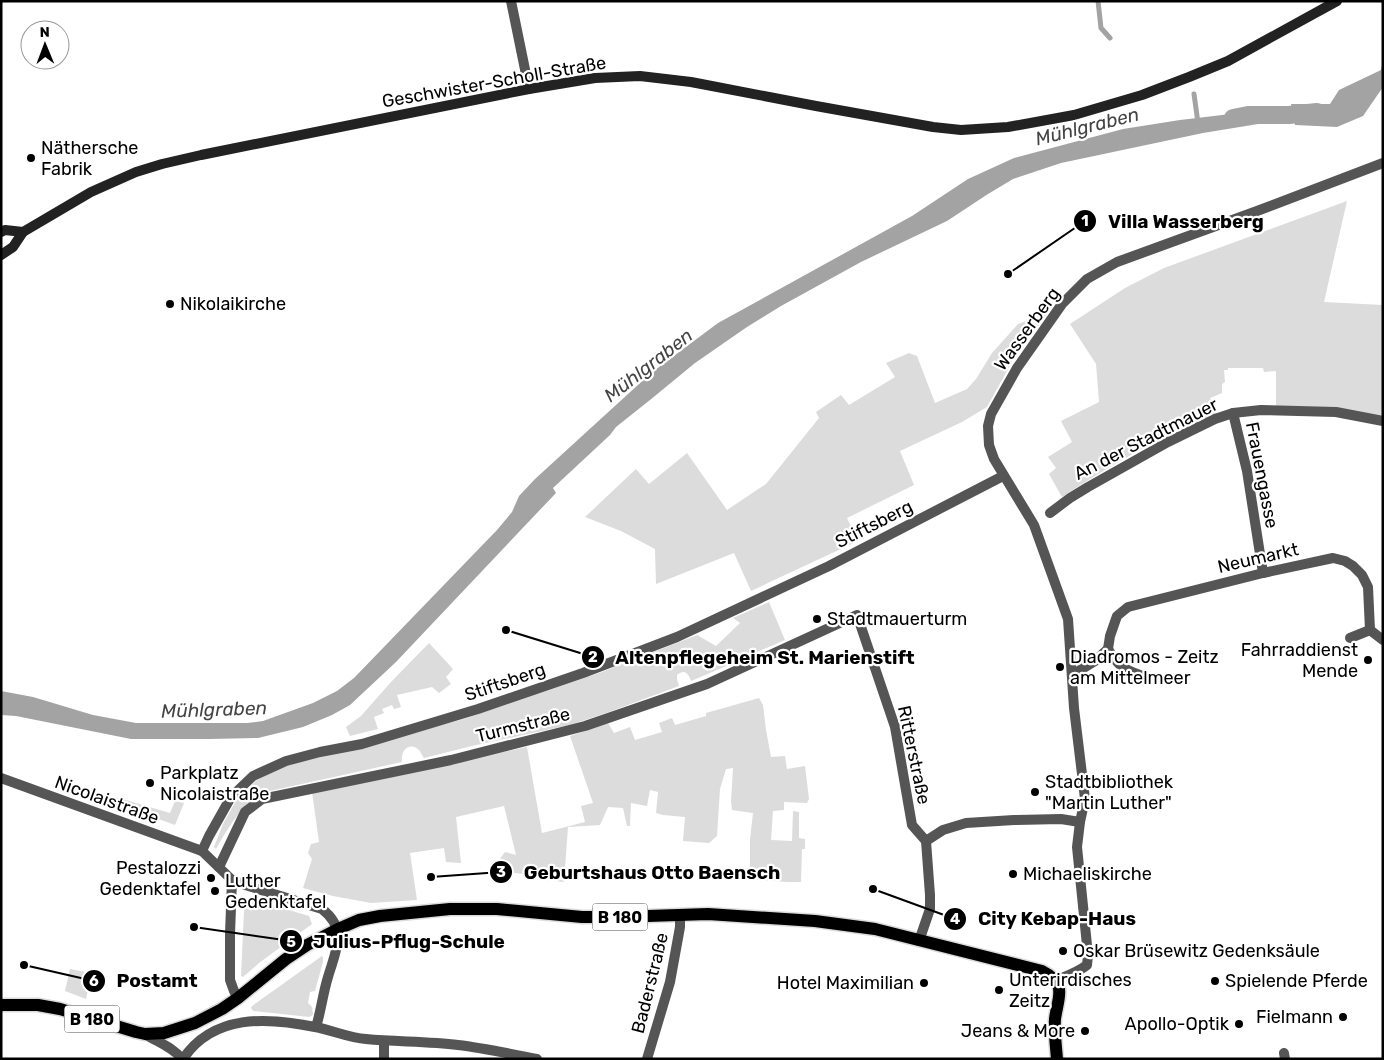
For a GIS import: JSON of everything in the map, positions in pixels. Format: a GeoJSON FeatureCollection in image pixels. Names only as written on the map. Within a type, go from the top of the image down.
{"type":"FeatureCollection","features":[{"type":"Feature","properties":{"kind":"main road","name":"B 180"},"geometry":{"type":"LineString","coordinates":[[1,1005],[38,1005],[60,1009],[122,1029],[145,1034],[164,1033],[195,1023],[222,1009],[307,945],[359,920],[380,916],[465,908],[582,917],[708,914],[816,921],[874,930],[1042,971],[1056,980]]}},
{"type":"Feature","properties":{"kind":"main road"},"geometry":{"type":"LineString","coordinates":[[1056,980],[1060,994],[1055,1019],[1057,1059]]}},
{"type":"Feature","properties":{"kind":"street"},"geometry":{"type":"LineString","coordinates":[[511,1],[529,89]]}},
{"type":"Feature","properties":{"kind":"street","name":"Geschwister-Scholl-Straße"},"geometry":{"type":"LineString","coordinates":[[1,255],[13,247],[23,232],[91,192],[129,175],[162,164],[251,144],[529,89],[596,78],[640,76],[691,82],[933,127],[960,130],[1008,127],[1074,115],[1151,92],[1228,61],[1336,1]]}},
{"type":"Feature","properties":{"kind":"street","name":"Wasserberg"},"geometry":{"type":"LineString","coordinates":[[1072,675],[1068,619],[1034,525],[1003,476],[989,445],[988,426],[991,414],[1017,368],[1062,304],[1087,279],[1117,262],[1383,163]]}},
{"type":"Feature","properties":{"kind":"street"},"geometry":{"type":"LineString","coordinates":[[1,232],[5,230],[23,232]]}},
{"type":"Feature","properties":{"kind":"street","name":"An der Stadtmauer"},"geometry":{"type":"LineString","coordinates":[[1050,513],[1088,487],[1160,446],[1233,412],[1261,410],[1336,412],[1383,421]]}},
{"type":"Feature","properties":{"kind":"street","name":"Frauengasse"},"geometry":{"type":"LineString","coordinates":[[1233,412],[1247,471],[1263,572]]}},
{"type":"Feature","properties":{"kind":"street","name":"Stiftsberg"},"geometry":{"type":"LineString","coordinates":[[202,851],[231,797],[253,776],[286,761],[362,744],[478,709],[578,675],[677,637],[829,566],[1003,476]]}},
{"type":"Feature","properties":{"kind":"street","name":"Neumarkt"},"geometry":{"type":"LineString","coordinates":[[1108,648],[1117,616],[1128,607],[1263,572],[1333,558],[1345,561],[1362,574],[1368,587],[1370,630]]}},
{"type":"Feature","properties":{"kind":"street","name":"Ritterstraße"},"geometry":{"type":"LineString","coordinates":[[857,615],[894,727],[912,825],[926,841]]}},
{"type":"Feature","properties":{"kind":"street","name":"Turmstraße"},"geometry":{"type":"LineString","coordinates":[[219,867],[246,812],[262,799],[450,760],[585,726],[708,684],[857,615]]}},
{"type":"Feature","properties":{"kind":"street"},"geometry":{"type":"LineString","coordinates":[[1350,638],[1370,630],[1383,640]]}},
{"type":"Feature","properties":{"kind":"street"},"geometry":{"type":"LineString","coordinates":[[1056,980],[1080,970],[1087,964],[1088,954],[1078,847],[1084,799],[1072,675],[1095,661],[1108,648],[1116,662],[1127,671],[1140,675]]}},
{"type":"Feature","properties":{"kind":"street","name":"Nicolaistraße"},"geometry":{"type":"LineString","coordinates":[[1,778],[202,851]]}},
{"type":"Feature","properties":{"kind":"street"},"geometry":{"type":"LineString","coordinates":[[919,941],[930,909],[926,841],[943,830],[966,823],[1061,819],[1080,822]]}},
{"type":"Feature","properties":{"kind":"street"},"geometry":{"type":"LineString","coordinates":[[202,851],[232,880],[322,909],[331,915],[338,929],[338,948],[328,978],[316,1027]]}},
{"type":"Feature","properties":{"kind":"street"},"geometry":{"type":"LineString","coordinates":[[232,880],[230,980],[238,998]]}},
{"type":"Feature","properties":{"kind":"street","name":"Baderstraße"},"geometry":{"type":"LineString","coordinates":[[647,1059],[670,982],[680,927],[680,914]]}},
{"type":"Feature","properties":{"kind":"street"},"geometry":{"type":"LineString","coordinates":[[145,1034],[178,1053],[182,1059],[189,1050],[211,1033],[226,1026],[256,1020],[316,1027],[363,1039],[457,1045],[537,1059]]}},
{"type":"Feature","properties":{"kind":"street"},"geometry":{"type":"LineString","coordinates":[[384,1041],[384,1059]]}},
{"type":"Feature","properties":{"kind":"shaded area"},"geometry":{"type":"Polygon","coordinates":[[[1383,60],[1383,87],[1363,116],[1337,127],[1295,125],[1291,104],[1330,104],[1339,90],[1381,70],[1383,60]]]}},
{"type":"Feature","properties":{"kind":"shaded area"},"geometry":{"type":"Polygon","coordinates":[[[1256,111],[1258,124],[1203,133],[1061,163],[1013,179],[947,221],[861,262],[747,327],[695,363],[616,427],[610,435],[553,488],[556,493],[396,662],[350,705],[332,715],[303,727],[258,738],[131,739],[16,716],[1,715],[1,691],[33,697],[93,715],[136,723],[247,723],[263,721],[313,703],[337,691],[354,678],[497,530],[512,512],[519,496],[535,479],[651,373],[718,323],[912,216],[968,179],[1014,158],[1123,129],[1256,111]]]}},
{"type":"Feature","properties":{"kind":"shaded area"},"geometry":{"type":"Polygon","coordinates":[[[1347,201],[1324,302],[1383,305],[1383,417],[1276,406],[1276,371],[1264,372],[1263,368],[1228,368],[1228,370],[1224,370],[1225,382],[1222,384],[1222,393],[1210,398],[1217,414],[1176,431],[1137,451],[1062,497],[1049,474],[1056,468],[1048,457],[1072,442],[1061,421],[1099,402],[1096,364],[1070,324],[1125,288],[1164,268],[1347,201]]]}},
{"type":"Feature","properties":{"kind":"shaded area"},"geometry":{"type":"Polygon","coordinates":[[[1049,312],[1017,353],[987,407],[962,422],[900,451],[914,485],[847,518],[858,541],[751,591],[734,553],[656,584],[655,549],[621,531],[585,517],[636,469],[649,484],[687,453],[727,510],[766,484],[819,418],[816,412],[841,395],[849,405],[895,377],[886,363],[909,353],[917,356],[935,403],[967,389],[976,379],[992,353],[1018,324],[1049,312]]]}},
{"type":"Feature","properties":{"kind":"shaded area"},"geometry":{"type":"Polygon","coordinates":[[[769,602],[785,640],[691,681],[686,673],[682,672],[677,675],[679,686],[570,725],[424,758],[417,748],[410,747],[404,750],[402,762],[262,793],[247,804],[229,827],[216,849],[214,847],[223,824],[237,799],[257,780],[288,763],[464,719],[602,672],[697,635],[716,646],[740,623],[733,618],[769,602]]]}},
{"type":"Feature","properties":{"kind":"shaded area"},"geometry":{"type":"Polygon","coordinates":[[[429,643],[453,669],[446,677],[451,684],[439,693],[432,687],[397,695],[401,707],[394,709],[392,705],[382,709],[384,713],[374,717],[378,729],[350,736],[346,727],[361,716],[429,643]]]}},
{"type":"Feature","properties":{"kind":"shaded area"},"geometry":{"type":"Polygon","coordinates":[[[759,698],[763,705],[771,757],[785,756],[787,769],[805,766],[809,799],[807,803],[784,802],[784,810],[773,811],[771,840],[792,841],[793,811],[799,812],[799,838],[805,839],[805,849],[802,849],[801,882],[750,879],[750,839],[753,813],[732,810],[733,768],[726,769],[720,789],[717,836],[709,843],[683,841],[685,817],[656,813],[658,792],[650,790],[647,806],[631,803],[630,826],[627,826],[623,808],[608,807],[600,825],[568,827],[564,882],[546,880],[546,869],[530,868],[530,875],[493,870],[505,852],[516,855],[504,806],[456,817],[461,863],[446,862],[444,848],[410,853],[417,900],[371,903],[303,888],[312,859],[308,853],[311,844],[319,842],[312,792],[527,747],[542,833],[585,822],[581,806],[593,803],[570,736],[608,723],[614,733],[630,727],[635,740],[662,732],[659,723],[672,718],[675,725],[706,716],[706,713],[759,698]]]}},
{"type":"Feature","properties":{"kind":"shaded area"},"geometry":{"type":"Polygon","coordinates":[[[107,797],[119,798],[170,813],[175,801],[184,803],[175,825],[106,800],[107,797]]]}},
{"type":"Feature","properties":{"kind":"shaded area"},"geometry":{"type":"Polygon","coordinates":[[[247,900],[309,916],[312,924],[243,977],[241,976],[244,911],[247,900]]]}},
{"type":"Feature","properties":{"kind":"shaded area"},"geometry":{"type":"Polygon","coordinates":[[[322,956],[323,962],[315,991],[310,992],[308,1003],[312,1007],[313,1015],[309,1017],[253,1011],[252,1006],[322,956]]]}},
{"type":"Feature","properties":{"kind":"shaded area"},"geometry":{"type":"Polygon","coordinates":[[[70,969],[92,973],[86,999],[65,991],[70,969]]]}},
{"type":"Feature","properties":{"kind":"waterway"},"geometry":{"type":"LineString","coordinates":[[1098,1],[1101,28],[1110,38]]}},
{"type":"Feature","properties":{"kind":"waterway"},"geometry":{"type":"LineString","coordinates":[[1194,94],[1198,123]]}},
{"type":"Feature","properties":{"kind":"waterway","name":"Mühlgraben"},"geometry":{"type":"LineString","coordinates":[[1233,118],[1248,115],[1289,115],[1317,112]]}},
{"type":"Feature","properties":{"kind":"place","name":"Näthersche Fabrik"},"geometry":{"type":"Point","coordinates":[31,158]}},
{"type":"Feature","properties":{"kind":"place","name":"Villa Wasserberg"},"geometry":{"type":"Point","coordinates":[1008,274]}},
{"type":"Feature","properties":{"kind":"place","name":"Nikolaikirche"},"geometry":{"type":"Point","coordinates":[170,304]}},
{"type":"Feature","properties":{"kind":"place","name":"Stadtmauerturm"},"geometry":{"type":"Point","coordinates":[817,619]}},
{"type":"Feature","properties":{"kind":"place","name":"Altenpflegeheim St. Marienstift"},"geometry":{"type":"Point","coordinates":[506,630]}},
{"type":"Feature","properties":{"kind":"place","name":"Fahrraddienst Mende"},"geometry":{"type":"Point","coordinates":[1368,660]}},
{"type":"Feature","properties":{"kind":"place","name":"Diadromos - Zeitz am Mittelmeer"},"geometry":{"type":"Point","coordinates":[1060,667]}},
{"type":"Feature","properties":{"kind":"place","name":"Parkplatz Nicolaistraße"},"geometry":{"type":"Point","coordinates":[150,783]}},
{"type":"Feature","properties":{"kind":"place","name":"Stadtbibliothek \"Martin Luther\""},"geometry":{"type":"Point","coordinates":[1035,792]}},
{"type":"Feature","properties":{"kind":"place","name":"Michaeliskirche"},"geometry":{"type":"Point","coordinates":[1013,874]}},
{"type":"Feature","properties":{"kind":"place","name":"Geburtshaus Otto Baensch"},"geometry":{"type":"Point","coordinates":[431,877]}},
{"type":"Feature","properties":{"kind":"place","name":"Pestalozzi Gedenktafel"},"geometry":{"type":"Point","coordinates":[211,878]}},
{"type":"Feature","properties":{"kind":"place","name":"City Kebap-Haus"},"geometry":{"type":"Point","coordinates":[873,889]}},
{"type":"Feature","properties":{"kind":"place","name":"Luther Gedenktafel"},"geometry":{"type":"Point","coordinates":[215,891]}},
{"type":"Feature","properties":{"kind":"place","name":"Julius-Pflug-Schule"},"geometry":{"type":"Point","coordinates":[194,927]}},
{"type":"Feature","properties":{"kind":"place","name":"Oskar Brüsewitz Gedenksäule"},"geometry":{"type":"Point","coordinates":[1063,951]}},
{"type":"Feature","properties":{"kind":"place","name":"Postamt"},"geometry":{"type":"Point","coordinates":[24,965]}},
{"type":"Feature","properties":{"kind":"place","name":"Spielende Pferde"},"geometry":{"type":"Point","coordinates":[1215,981]}},
{"type":"Feature","properties":{"kind":"place","name":"Hotel Maximilian"},"geometry":{"type":"Point","coordinates":[924,983]}},
{"type":"Feature","properties":{"kind":"place","name":"Unterirdisches Zeitz"},"geometry":{"type":"Point","coordinates":[999,990]}},
{"type":"Feature","properties":{"kind":"place","name":"Fielmann"},"geometry":{"type":"Point","coordinates":[1343,1017]}},
{"type":"Feature","properties":{"kind":"place","name":"Apollo-Optik"},"geometry":{"type":"Point","coordinates":[1239,1024]}},
{"type":"Feature","properties":{"kind":"place","name":"Jeans & More"},"geometry":{"type":"Point","coordinates":[1085,1031]}}]}
